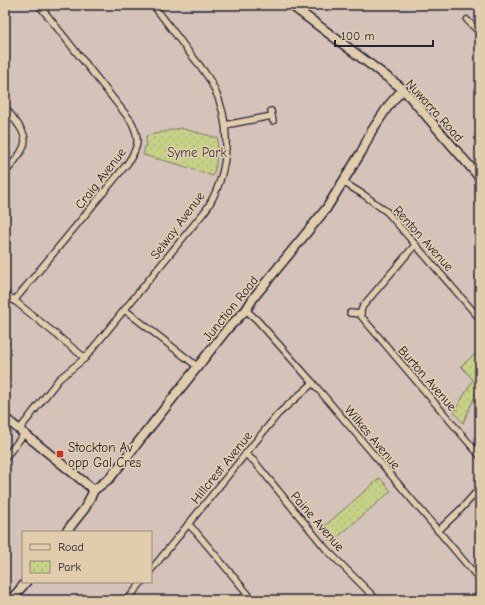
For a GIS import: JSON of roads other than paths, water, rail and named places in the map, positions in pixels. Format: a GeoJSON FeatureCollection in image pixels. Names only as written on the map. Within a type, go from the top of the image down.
{"type":"FeatureCollection","features":[{"type":"Feature","properties":{"kind":"street","name":"Craig Avenue"},"geometry":{"type":"LineString","coordinates":[[14,301],[127,164],[134,154],[138,139],[131,122],[39,5]]}},
{"type":"Feature","properties":{"kind":"street","name":"Selway Avenue"},"geometry":{"type":"LineString","coordinates":[[5,458],[59,379],[85,358],[209,206],[220,180],[224,166],[227,142],[225,125],[218,96],[202,69],[153,5]]}},
{"type":"Feature","properties":{"kind":"street","name":"Nuwarra Road"},"geometry":{"type":"LineString","coordinates":[[291,5],[403,89],[480,178]]}},
{"type":"Feature","properties":{"kind":"street"},"geometry":{"type":"LineString","coordinates":[[467,20],[480,33]]}},
{"type":"Feature","properties":{"kind":"street","name":"Junction Road"},"geometry":{"type":"LineString","coordinates":[[67,531],[85,508],[94,490],[110,478],[228,328],[246,310],[254,297],[326,209],[362,151],[371,132],[389,105],[403,89]]}},
{"type":"Feature","properties":{"kind":"street"},"geometry":{"type":"LineString","coordinates":[[5,107],[21,128],[25,139],[25,146],[22,153],[5,173]]}},
{"type":"Feature","properties":{"kind":"street"},"geometry":{"type":"LineString","coordinates":[[225,125],[272,116]]}},
{"type":"Feature","properties":{"kind":"street","name":"Renton Avenue"},"geometry":{"type":"LineString","coordinates":[[343,182],[387,212],[480,319]]}},
{"type":"Feature","properties":{"kind":"street"},"geometry":{"type":"LineString","coordinates":[[350,313],[361,314],[364,306],[415,245]]}},
{"type":"Feature","properties":{"kind":"street"},"geometry":{"type":"LineString","coordinates":[[5,293],[85,358]]}},
{"type":"Feature","properties":{"kind":"street"},"geometry":{"type":"LineString","coordinates":[[125,310],[198,367]]}},
{"type":"Feature","properties":{"kind":"street","name":"Wilkes Avenue"},"geometry":{"type":"LineString","coordinates":[[246,310],[257,320],[313,383],[480,580]]}},
{"type":"Feature","properties":{"kind":"street","name":"Burton Avenue"},"geometry":{"type":"LineString","coordinates":[[361,314],[365,322],[480,456]]}},
{"type":"Feature","properties":{"kind":"street","name":"Hillcrest Avenue"},"geometry":{"type":"LineString","coordinates":[[152,569],[278,414],[313,383]]}},
{"type":"Feature","properties":{"kind":"street"},"geometry":{"type":"LineString","coordinates":[[5,418],[94,490]]}},
{"type":"Feature","properties":{"kind":"street","name":"Paine Avenue"},"geometry":{"type":"LineString","coordinates":[[245,454],[254,461],[326,549],[377,600]]}},
{"type":"Feature","properties":{"kind":"street"},"geometry":{"type":"LineString","coordinates":[[438,531],[462,509],[480,488]]}},
{"type":"Feature","properties":{"kind":"street"},"geometry":{"type":"LineString","coordinates":[[188,524],[253,600]]}},
{"type":"Feature","properties":{"kind":"street"},"geometry":{"type":"LineString","coordinates":[[11,600],[25,583]]}},
{"type":"Feature","properties":{"kind":"street"},"geometry":{"type":"LineString","coordinates":[[127,600],[141,583]]}},
{"type":"Feature","properties":{"kind":"street"},"geometry":{"type":"LineString","coordinates":[[240,600],[247,593]]}},
{"type":"Feature","properties":{"kind":"place","name":"Stockton Av opp Gal Cres"},"geometry":{"type":"Point","coordinates":[60,454]}},
{"type":"Feature","properties":{"kind":"park label","name":"Syme Park"},"geometry":{"type":"Point","coordinates":[197,152]}}]}
